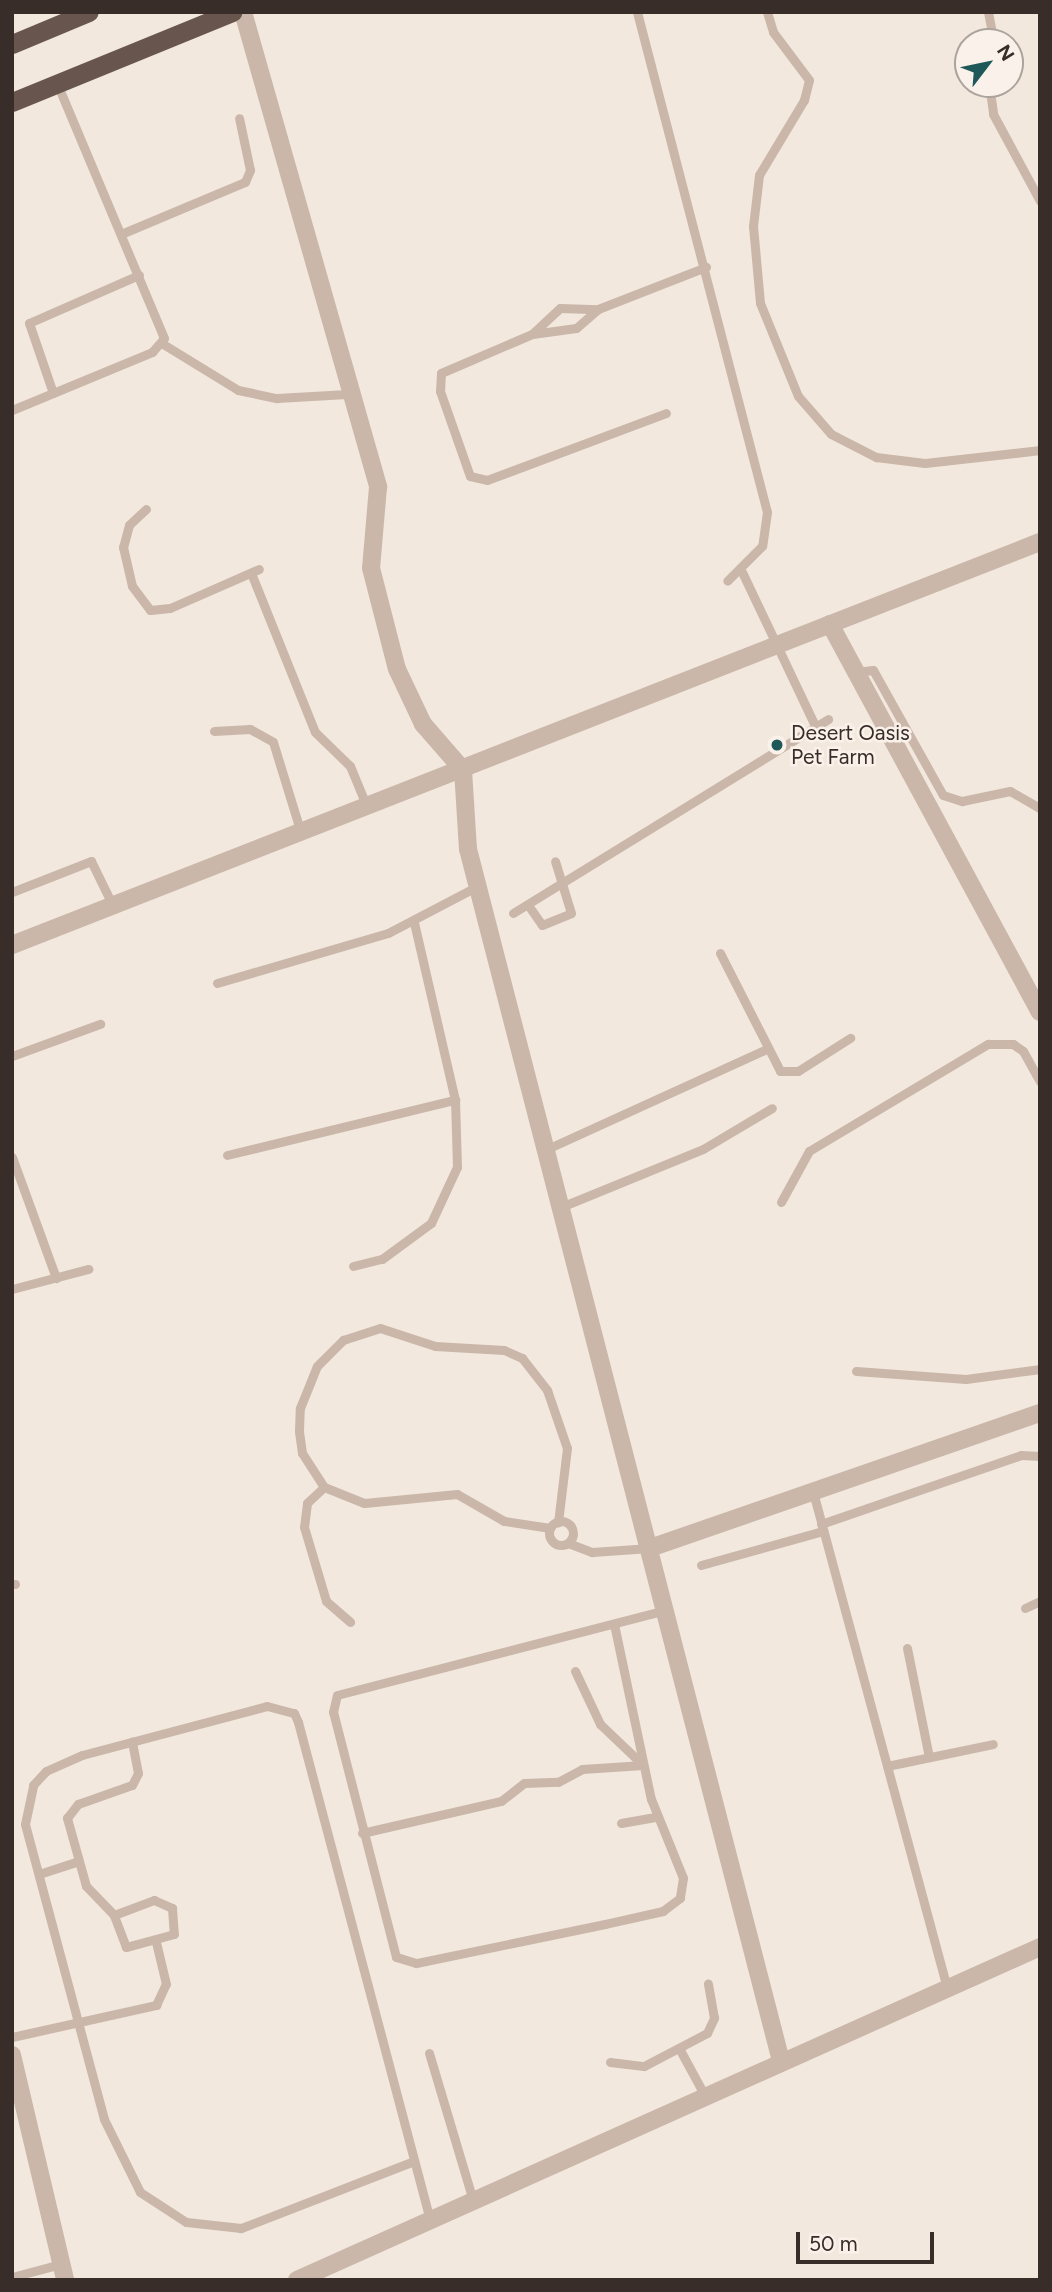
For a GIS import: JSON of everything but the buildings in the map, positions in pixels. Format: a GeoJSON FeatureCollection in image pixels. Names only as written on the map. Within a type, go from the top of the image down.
{"type":"FeatureCollection","features":[{"type":"Feature","properties":{"kind":"highway"},"geometry":{"type":"LineString","coordinates":[[12,44],[89,12]]}},
{"type":"Feature","properties":{"kind":"highway"},"geometry":{"type":"LineString","coordinates":[[12,103],[232,12]]}},
{"type":"Feature","properties":{"kind":"street"},"geometry":{"type":"LineString","coordinates":[[243,12],[347,394],[378,487],[371,568],[397,669],[423,724],[463,770],[464,830],[781,2061]]}},
{"type":"Feature","properties":{"kind":"street"},"geometry":{"type":"LineString","coordinates":[[12,945],[1040,542]]}},
{"type":"Feature","properties":{"kind":"street"},"geometry":{"type":"LineString","coordinates":[[830,624],[1040,1012]]}},
{"type":"Feature","properties":{"kind":"street"},"geometry":{"type":"LineString","coordinates":[[650,1548],[1040,1413]]}},
{"type":"Feature","properties":{"kind":"street"},"geometry":{"type":"LineString","coordinates":[[297,2280],[1040,1947]]}},
{"type":"Feature","properties":{"kind":"street"},"geometry":{"type":"LineString","coordinates":[[12,2055],[63,2272]]}},
{"type":"Feature","properties":{"kind":"lane"},"geometry":{"type":"LineString","coordinates":[[637,12],[706,267],[767,512],[762,545],[742,572],[727,581]]}},
{"type":"Feature","properties":{"kind":"lane"},"geometry":{"type":"LineString","coordinates":[[767,12],[773,32],[809,80],[804,100],[767,156],[753,226],[760,303],[798,396],[831,434],[888,459],[973,460],[1040,450]]}},
{"type":"Feature","properties":{"kind":"lane"},"geometry":{"type":"LineString","coordinates":[[57,84],[139,275],[163,344],[238,390],[277,398],[347,394]]}},
{"type":"Feature","properties":{"kind":"lane"},"geometry":{"type":"LineString","coordinates":[[991,98],[993,114],[1040,201]]}},
{"type":"Feature","properties":{"kind":"lane"},"geometry":{"type":"LineString","coordinates":[[121,234],[245,182],[250,170],[239,118]]}},
{"type":"Feature","properties":{"kind":"lane"},"geometry":{"type":"LineString","coordinates":[[532,334],[562,334],[598,309],[706,267]]}},
{"type":"Feature","properties":{"kind":"lane"},"geometry":{"type":"LineString","coordinates":[[53,393],[29,323],[139,275]]}},
{"type":"Feature","properties":{"kind":"lane"},"geometry":{"type":"LineString","coordinates":[[598,309],[560,308],[532,334],[441,373],[440,391],[470,476],[487,480],[666,413]]}},
{"type":"Feature","properties":{"kind":"lane"},"geometry":{"type":"LineString","coordinates":[[12,410],[163,344]]}},
{"type":"Feature","properties":{"kind":"lane"},"geometry":{"type":"LineString","coordinates":[[146,509],[130,524],[123,547],[141,604],[170,608],[255,571],[315,732],[350,766],[368,807]]}},
{"type":"Feature","properties":{"kind":"lane"},"geometry":{"type":"LineString","coordinates":[[742,572],[816,728]]}},
{"type":"Feature","properties":{"kind":"lane"},"geometry":{"type":"LineString","coordinates":[[856,672],[873,670],[943,795],[962,801],[1010,791],[1040,808]]}},
{"type":"Feature","properties":{"kind":"lane"},"geometry":{"type":"LineString","coordinates":[[513,913],[828,719]]}},
{"type":"Feature","properties":{"kind":"lane"},"geometry":{"type":"LineString","coordinates":[[214,731],[250,729],[273,742],[301,833]]}},
{"type":"Feature","properties":{"kind":"lane"},"geometry":{"type":"LineString","coordinates":[[12,892],[91,861],[113,906]]}},
{"type":"Feature","properties":{"kind":"lane"},"geometry":{"type":"LineString","coordinates":[[528,905],[542,925],[570,915],[564,884],[555,861]]}},
{"type":"Feature","properties":{"kind":"lane"},"geometry":{"type":"LineString","coordinates":[[217,983],[414,923],[478,886]]}},
{"type":"Feature","properties":{"kind":"lane"},"geometry":{"type":"LineString","coordinates":[[354,1266],[408,1244],[447,1196],[460,1137],[455,1100],[414,923]]}},
{"type":"Feature","properties":{"kind":"lane"},"geometry":{"type":"LineString","coordinates":[[720,953],[766,1049],[780,1071],[790,1073],[849,1038]]}},
{"type":"Feature","properties":{"kind":"lane"},"geometry":{"type":"LineString","coordinates":[[12,1056],[100,1024]]}},
{"type":"Feature","properties":{"kind":"lane"},"geometry":{"type":"LineString","coordinates":[[781,1202],[809,1151],[988,1044],[1000,1041],[1023,1051],[1040,1082]]}},
{"type":"Feature","properties":{"kind":"lane"},"geometry":{"type":"LineString","coordinates":[[547,1149],[766,1049]]}},
{"type":"Feature","properties":{"kind":"lane"},"geometry":{"type":"LineString","coordinates":[[228,1155],[455,1100]]}},
{"type":"Feature","properties":{"kind":"lane"},"geometry":{"type":"LineString","coordinates":[[561,1207],[703,1149],[772,1108]]}},
{"type":"Feature","properties":{"kind":"lane"},"geometry":{"type":"LineString","coordinates":[[12,1157],[56,1278]]}},
{"type":"Feature","properties":{"kind":"lane"},"geometry":{"type":"LineString","coordinates":[[12,1289],[88,1269]]}},
{"type":"Feature","properties":{"kind":"lane"},"geometry":{"type":"LineString","coordinates":[[568,1543],[572,1528],[554,1525],[504,1521],[457,1494],[364,1503],[324,1487],[302,1453],[300,1409],[307,1385],[335,1346],[380,1328],[435,1346],[504,1350],[537,1372],[567,1448],[554,1525],[553,1542],[568,1543],[592,1552],[650,1548]]}},
{"type":"Feature","properties":{"kind":"lane"},"geometry":{"type":"LineString","coordinates":[[856,1371],[966,1380],[1040,1369]]}},
{"type":"Feature","properties":{"kind":"lane"},"geometry":{"type":"LineString","coordinates":[[701,1565],[822,1527],[1021,1455],[1040,1456]]}},
{"type":"Feature","properties":{"kind":"lane"},"geometry":{"type":"LineString","coordinates":[[324,1487],[307,1503],[304,1527],[326,1601],[350,1622]]}},
{"type":"Feature","properties":{"kind":"lane"},"geometry":{"type":"LineString","coordinates":[[813,1492],[947,1988]]}},
{"type":"Feature","properties":{"kind":"lane"},"geometry":{"type":"LineString","coordinates":[[1025,1608],[1040,1601]]}},
{"type":"Feature","properties":{"kind":"lane"},"geometry":{"type":"LineString","coordinates":[[614,1624],[656,1817],[682,1878],[680,1898],[670,1907],[416,1963],[390,1949],[333,1712],[337,1695],[666,1610]]}},
{"type":"Feature","properties":{"kind":"lane"},"geometry":{"type":"LineString","coordinates":[[907,1648],[929,1757]]}},
{"type":"Feature","properties":{"kind":"lane"},"geometry":{"type":"LineString","coordinates":[[575,1671],[600,1724],[643,1765]]}},
{"type":"Feature","properties":{"kind":"lane"},"geometry":{"type":"LineString","coordinates":[[414,2161],[268,2222],[213,2229],[186,2222],[151,2201],[124,2169],[78,2021],[25,1824],[33,1786],[64,1760],[277,1704],[294,1713],[414,2161],[429,2220]]}},
{"type":"Feature","properties":{"kind":"lane"},"geometry":{"type":"LineString","coordinates":[[114,1915],[165,1900],[176,1929],[156,1942],[126,1947],[114,1915],[93,1896],[77,1862],[67,1828],[69,1811],[132,1785],[138,1773],[132,1742]]}},
{"type":"Feature","properties":{"kind":"lane"},"geometry":{"type":"LineString","coordinates":[[887,1766],[993,1744]]}},
{"type":"Feature","properties":{"kind":"lane"},"geometry":{"type":"LineString","coordinates":[[362,1833],[502,1801],[524,1783],[558,1782],[582,1769],[643,1765]]}},
{"type":"Feature","properties":{"kind":"lane"},"geometry":{"type":"LineString","coordinates":[[621,1823],[656,1817]]}},
{"type":"Feature","properties":{"kind":"lane"},"geometry":{"type":"LineString","coordinates":[[38,1874],[77,1862]]}},
{"type":"Feature","properties":{"kind":"lane"},"geometry":{"type":"LineString","coordinates":[[12,2037],[156,2005],[166,1984],[156,1942]]}},
{"type":"Feature","properties":{"kind":"lane"},"geometry":{"type":"LineString","coordinates":[[610,2062],[645,2066],[680,2050],[707,2033],[714,2018],[708,1984]]}},
{"type":"Feature","properties":{"kind":"lane"},"geometry":{"type":"LineString","coordinates":[[680,2050],[705,2096]]}},
{"type":"Feature","properties":{"kind":"lane"},"geometry":{"type":"LineString","coordinates":[[429,2053],[473,2201]]}},
{"type":"Feature","properties":{"kind":"lane"},"geometry":{"type":"LineString","coordinates":[[12,2277],[63,2272]]}},
{"type":"Feature","properties":{"kind":"place","name":"Desert Oasis Pet Farm"},"geometry":{"type":"Point","coordinates":[777,745]}}]}
